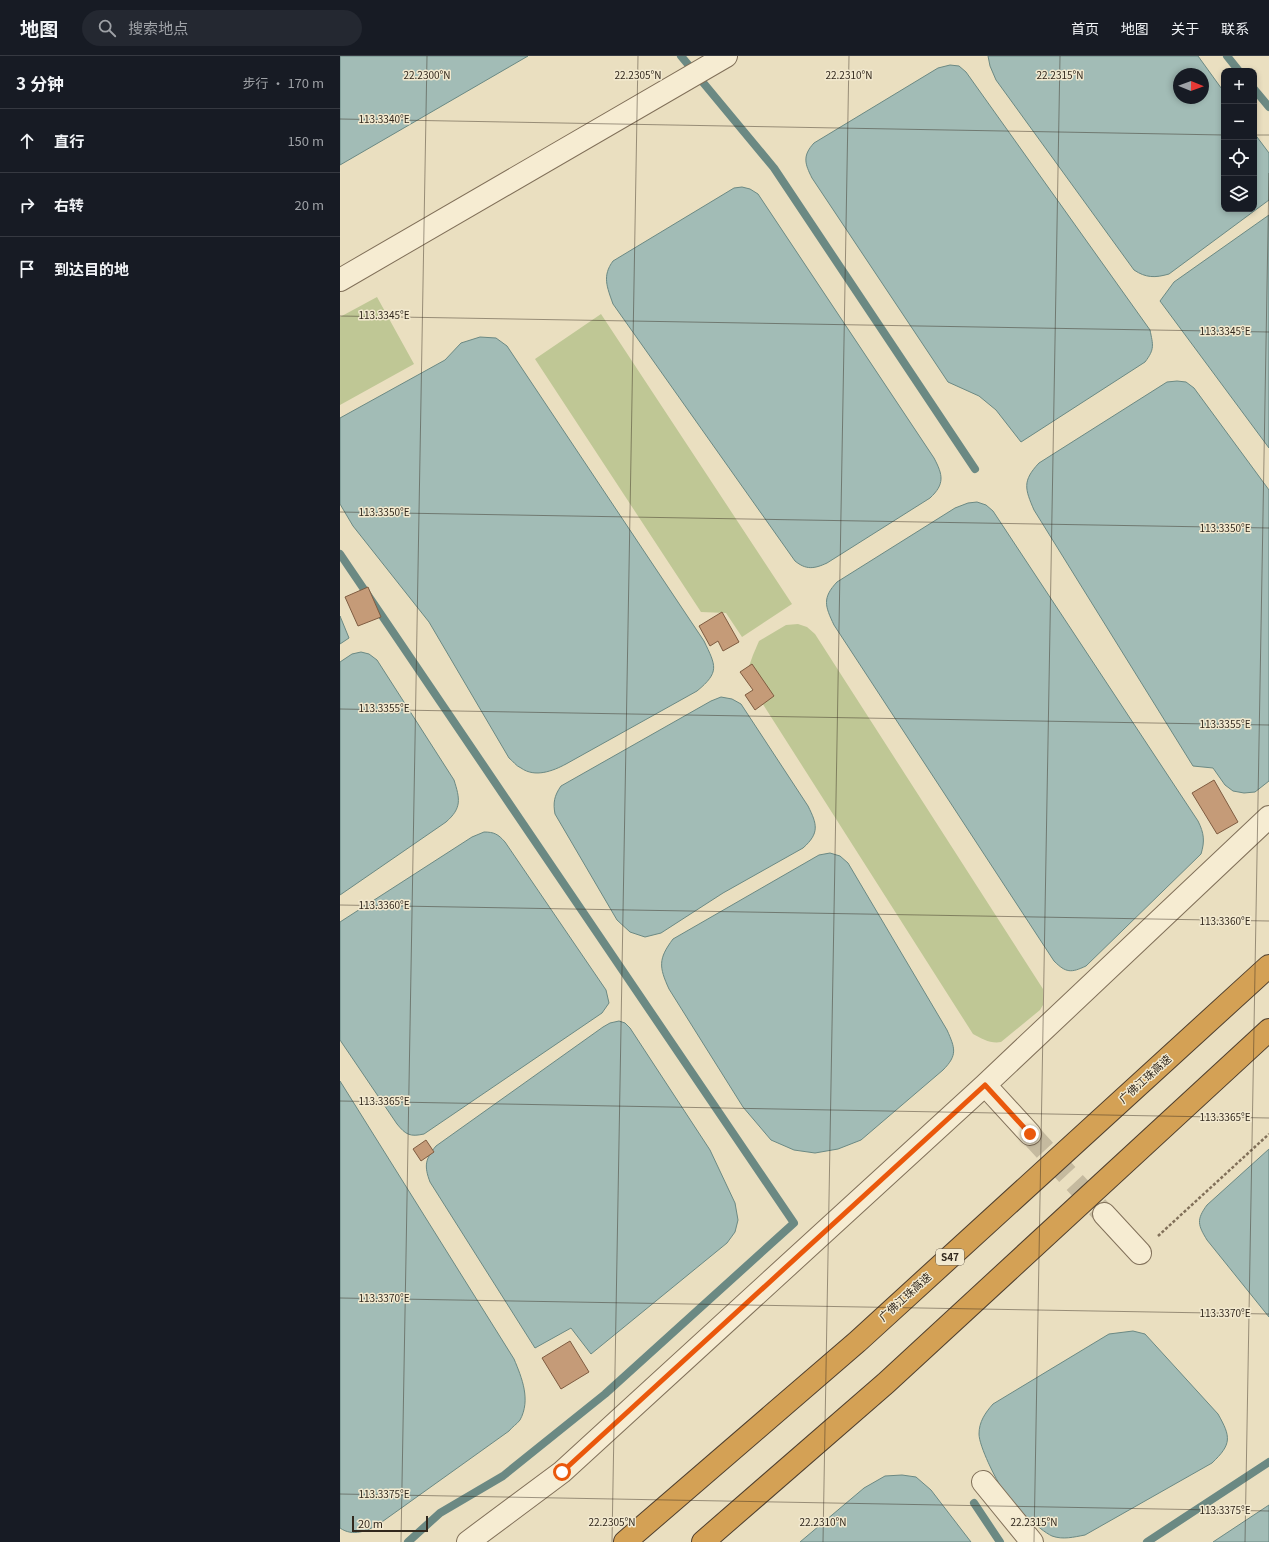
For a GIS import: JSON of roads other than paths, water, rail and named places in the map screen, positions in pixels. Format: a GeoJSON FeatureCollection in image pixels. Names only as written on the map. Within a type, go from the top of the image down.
{"type":"FeatureCollection","features":[{"type":"Feature","properties":{"kind":"highway","name":"广佛江珠高速"},"geometry":{"type":"LineString","coordinates":[[625,1542],[857,1342],[1269,966]]}},
{"type":"Feature","properties":{"kind":"highway"},"geometry":{"type":"LineString","coordinates":[[702,1542],[886,1383],[1269,1030]]}},
{"type":"Feature","properties":{"kind":"street"},"geometry":{"type":"LineString","coordinates":[[340,280],[726,56]]}},
{"type":"Feature","properties":{"kind":"street"},"geometry":{"type":"LineString","coordinates":[[468,1542],[562,1472],[985,1085],[1269,817]]}},
{"type":"Feature","properties":{"kind":"street"},"geometry":{"type":"LineString","coordinates":[[985,1085],[1030,1134]]}},
{"type":"Feature","properties":{"kind":"street"},"geometry":{"type":"LineString","coordinates":[[1104,1214],[1140,1253]]}},
{"type":"Feature","properties":{"kind":"street"},"geometry":{"type":"LineString","coordinates":[[983,1482],[1032,1542]]}},
{"type":"Feature","properties":{"kind":"water"},"geometry":{"type":"Polygon","coordinates":[[[340,56],[528,56],[340,165],[340,56]]]}},
{"type":"Feature","properties":{"kind":"water"},"geometry":{"type":"Polygon","coordinates":[[[988,56],[1198,56],[1207,68],[1173,68],[1173,104],[1209,104],[1209,71],[1221,88],[1221,212],[1253,212],[1169,274],[1151,276],[1138,273],[1134,270],[996,80],[990,66],[988,56]]]}},
{"type":"Feature","properties":{"kind":"water"},"geometry":{"type":"Polygon","coordinates":[[[950,65],[959,66],[966,72],[1150,330],[1152,340],[1152,350],[1145,362],[1021,442],[996,410],[979,396],[948,382],[812,178],[806,164],[806,156],[814,143],[938,68],[950,65]]]}},
{"type":"Feature","properties":{"kind":"water"},"geometry":{"type":"Polygon","coordinates":[[[1257,137],[1269,153],[1269,200],[1257,209],[1257,137]]]}},
{"type":"Feature","properties":{"kind":"water"},"geometry":{"type":"Polygon","coordinates":[[[742,187],[750,189],[758,194],[934,458],[941,474],[940,484],[930,498],[827,563],[810,568],[795,561],[613,304],[607,287],[608,272],[613,261],[734,188],[742,187]]]}},
{"type":"Feature","properties":{"kind":"water"},"geometry":{"type":"Polygon","coordinates":[[[1269,215],[1269,448],[1160,301],[1174,282],[1269,215]]]}},
{"type":"Feature","properties":{"kind":"water"},"geometry":{"type":"Polygon","coordinates":[[[480,337],[496,338],[507,346],[704,641],[714,668],[709,679],[697,691],[566,764],[550,771],[538,773],[526,771],[509,758],[429,622],[353,526],[340,504],[340,418],[445,360],[461,343],[480,337]]]}},
{"type":"Feature","properties":{"kind":"water"},"geometry":{"type":"Polygon","coordinates":[[[1167,382],[1186,382],[1194,388],[1269,490],[1269,781],[1255,792],[1244,793],[1233,791],[1225,785],[1213,768],[1193,766],[1034,510],[1027,491],[1030,475],[1039,463],[1167,382]]]}},
{"type":"Feature","properties":{"kind":"water"},"geometry":{"type":"Polygon","coordinates":[[[977,502],[986,505],[993,511],[1198,821],[1203,833],[1201,854],[1086,966],[1072,971],[1065,970],[1054,961],[834,625],[827,607],[826,602],[829,593],[837,582],[955,508],[968,503],[977,502]]]}},
{"type":"Feature","properties":{"kind":"water"},"geometry":{"type":"Polygon","coordinates":[[[340,616],[349,638],[340,644],[340,616]]]}},
{"type":"Feature","properties":{"kind":"water"},"geometry":{"type":"Polygon","coordinates":[[[361,652],[369,654],[377,660],[454,780],[458,793],[458,803],[455,812],[446,822],[340,895],[340,662],[352,654],[361,652]]]}},
{"type":"Feature","properties":{"kind":"water"},"geometry":{"type":"Polygon","coordinates":[[[721,697],[732,699],[741,704],[808,806],[815,823],[814,833],[812,838],[803,848],[723,893],[661,933],[645,937],[630,932],[617,920],[555,814],[555,796],[561,786],[711,701],[721,697]]]}},
{"type":"Feature","properties":{"kind":"water"},"geometry":{"type":"Polygon","coordinates":[[[484,832],[496,834],[505,842],[606,990],[609,1003],[602,1013],[424,1134],[412,1135],[403,1131],[397,1124],[340,1040],[340,922],[472,837],[484,832]]]}},
{"type":"Feature","properties":{"kind":"water"},"geometry":{"type":"Polygon","coordinates":[[[830,853],[840,856],[848,863],[947,1030],[954,1051],[951,1060],[943,1070],[861,1140],[838,1149],[815,1153],[794,1150],[771,1140],[743,1107],[669,989],[663,975],[662,963],[665,952],[673,939],[819,855],[830,853]]]}},
{"type":"Feature","properties":{"kind":"water"},"geometry":{"type":"Polygon","coordinates":[[[619,1021],[625,1023],[630,1028],[710,1150],[735,1203],[738,1220],[735,1232],[727,1243],[591,1354],[571,1328],[535,1348],[430,1182],[426,1167],[428,1159],[436,1146],[603,1027],[610,1023],[619,1021]]]}},
{"type":"Feature","properties":{"kind":"water"},"geometry":{"type":"Polygon","coordinates":[[[340,1081],[514,1359],[520,1374],[525,1397],[525,1405],[520,1420],[509,1431],[379,1524],[365,1531],[355,1533],[345,1531],[340,1528],[340,1081]]]}},
{"type":"Feature","properties":{"kind":"water"},"geometry":{"type":"Polygon","coordinates":[[[1269,1149],[1269,1317],[1207,1240],[1200,1226],[1200,1219],[1203,1210],[1207,1205],[1269,1149]]]}},
{"type":"Feature","properties":{"kind":"water"},"geometry":{"type":"Polygon","coordinates":[[[1133,1331],[1145,1334],[1218,1414],[1227,1435],[1226,1445],[1223,1451],[1212,1463],[1085,1535],[1064,1538],[1052,1536],[1046,1533],[1026,1516],[1012,1502],[1000,1485],[988,1463],[982,1446],[979,1434],[981,1422],[993,1404],[1109,1334],[1133,1331]]]}},
{"type":"Feature","properties":{"kind":"water"},"geometry":{"type":"Polygon","coordinates":[[[902,1475],[916,1477],[931,1490],[971,1542],[800,1542],[864,1488],[885,1476],[902,1475]]]}},
{"type":"Feature","properties":{"kind":"water"},"geometry":{"type":"Polygon","coordinates":[[[1269,1505],[1269,1542],[1213,1542],[1269,1505]]]}},
{"type":"Feature","properties":{"kind":"waterway"},"geometry":{"type":"LineString","coordinates":[[681,56],[774,168],[975,469]]}},
{"type":"Feature","properties":{"kind":"waterway"},"geometry":{"type":"LineString","coordinates":[[1227,56],[1237,68]]}},
{"type":"Feature","properties":{"kind":"waterway"},"geometry":{"type":"LineString","coordinates":[[1257,93],[1269,107]]}},
{"type":"Feature","properties":{"kind":"waterway"},"geometry":{"type":"LineString","coordinates":[[340,554],[794,1223],[605,1394],[503,1476],[440,1513],[408,1542]]}},
{"type":"Feature","properties":{"kind":"waterway"},"geometry":{"type":"LineString","coordinates":[[1147,1542],[1269,1462]]}},
{"type":"Feature","properties":{"kind":"waterway"},"geometry":{"type":"LineString","coordinates":[[974,1503],[1000,1542]]}},
{"type":"Feature","properties":{"kind":"tunnel"},"geometry":{"type":"LineString","coordinates":[[1030,1134],[1101,1211]]}}]}
